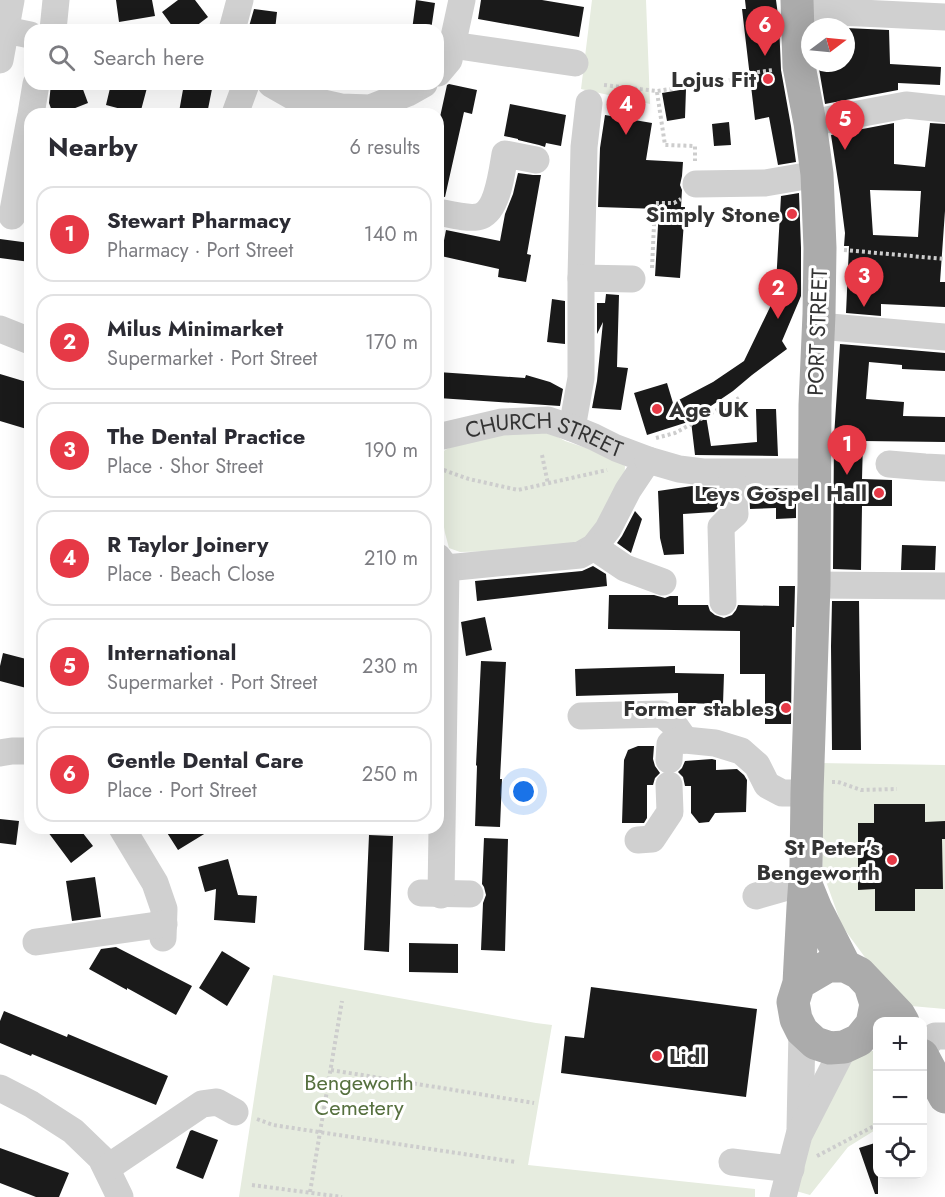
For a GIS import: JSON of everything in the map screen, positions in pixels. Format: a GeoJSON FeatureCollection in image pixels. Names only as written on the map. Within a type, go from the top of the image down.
{"type":"FeatureCollection","features":[{"type":"Feature","properties":{"kind":"main road","name":"PORT STREET"},"geometry":{"type":"LineString","coordinates":[[797,5],[799,66],[817,174],[820,248],[815,405],[814,585],[800,983]]}},
{"type":"Feature","properties":{"kind":"main road","name":"PORT STREET"},"geometry":{"type":"LineString","coordinates":[[805,882],[816,909],[857,976]]}},
{"type":"Feature","properties":{"kind":"main road"},"geometry":{"type":"LineString","coordinates":[[857,976],[876,1004],[872,1024],[860,1044],[830,1048],[815,1043],[802,1031],[796,1019],[793,1002],[800,983],[828,966],[857,976],[900,1017]]}},
{"type":"Feature","properties":{"kind":"main road"},"geometry":{"type":"LineString","coordinates":[[927,1064],[945,1096]]}},
{"type":"Feature","properties":{"kind":"street"},"geometry":{"type":"LineString","coordinates":[[0,60],[18,33],[10,0]]}},
{"type":"Feature","properties":{"kind":"street"},"geometry":{"type":"LineString","coordinates":[[54,24],[56,0]]}},
{"type":"Feature","properties":{"kind":"street"},"geometry":{"type":"LineString","coordinates":[[234,24],[240,0]]}},
{"type":"Feature","properties":{"kind":"street"},"geometry":{"type":"LineString","coordinates":[[444,66],[449,60],[462,0]]}},
{"type":"Feature","properties":{"kind":"street"},"geometry":{"type":"LineString","coordinates":[[797,5],[945,17]]}},
{"type":"Feature","properties":{"kind":"street"},"geometry":{"type":"LineString","coordinates":[[452,45],[575,63]]}},
{"type":"Feature","properties":{"kind":"street"},"geometry":{"type":"LineString","coordinates":[[32,108],[35,90]]}},
{"type":"Feature","properties":{"kind":"street"},"geometry":{"type":"LineString","coordinates":[[237,108],[244,90]]}},
{"type":"Feature","properties":{"kind":"street"},"geometry":{"type":"LineString","coordinates":[[282,90],[292,96],[348,108]]}},
{"type":"Feature","properties":{"kind":"street"},"geometry":{"type":"LineString","coordinates":[[376,108],[413,90]]}},
{"type":"Feature","properties":{"kind":"street"},"geometry":{"type":"LineString","coordinates":[[572,428],[580,378],[584,147],[595,94]]}},
{"type":"Feature","properties":{"kind":"street"},"geometry":{"type":"LineString","coordinates":[[810,123],[906,105],[945,109]]}},
{"type":"Feature","properties":{"kind":"street"},"geometry":{"type":"LineString","coordinates":[[12,216],[24,152]]}},
{"type":"Feature","properties":{"kind":"street"},"geometry":{"type":"LineString","coordinates":[[444,214],[470,217],[481,216],[489,210],[497,194],[505,154],[536,160]]}},
{"type":"Feature","properties":{"kind":"street"},"geometry":{"type":"LineString","coordinates":[[696,184],[765,183],[817,174]]}},
{"type":"Feature","properties":{"kind":"street"},"geometry":{"type":"LineString","coordinates":[[581,278],[632,279]]}},
{"type":"Feature","properties":{"kind":"street"},"geometry":{"type":"LineString","coordinates":[[819,326],[945,337]]}},
{"type":"Feature","properties":{"kind":"street"},"geometry":{"type":"LineString","coordinates":[[0,329],[24,339]]}},
{"type":"Feature","properties":{"kind":"street","name":"CHURCH STREET"},"geometry":{"type":"LineString","coordinates":[[444,436],[502,422],[548,420],[594,436],[616,448],[652,449],[679,469],[703,472],[814,472]]}},
{"type":"Feature","properties":{"kind":"street","name":"CHURCH STREET"},"geometry":{"type":"LineString","coordinates":[[594,546],[608,529],[652,449]]}},
{"type":"Feature","properties":{"kind":"street"},"geometry":{"type":"LineString","coordinates":[[889,464],[945,468]]}},
{"type":"Feature","properties":{"kind":"street"},"geometry":{"type":"LineString","coordinates":[[723,602],[721,527],[735,514],[732,472]]}},
{"type":"Feature","properties":{"kind":"street"},"geometry":{"type":"LineString","coordinates":[[444,563],[580,555],[594,546],[625,568],[663,582]]}},
{"type":"Feature","properties":{"kind":"street"},"geometry":{"type":"LineString","coordinates":[[814,585],[945,586]]}},
{"type":"Feature","properties":{"kind":"street"},"geometry":{"type":"LineString","coordinates":[[581,716],[662,714],[673,723],[674,762],[670,812],[652,839],[638,840]]}},
{"type":"Feature","properties":{"kind":"street"},"geometry":{"type":"LineString","coordinates":[[674,762],[715,743],[741,750],[757,765],[767,784],[782,793],[807,786]]}},
{"type":"Feature","properties":{"kind":"street"},"geometry":{"type":"LineString","coordinates":[[0,753],[24,751]]}},
{"type":"Feature","properties":{"kind":"street"},"geometry":{"type":"LineString","coordinates":[[36,942],[163,931],[164,909],[155,883],[126,834]]}},
{"type":"Feature","properties":{"kind":"street"},"geometry":{"type":"LineString","coordinates":[[433,834],[431,894],[470,894]]}},
{"type":"Feature","properties":{"kind":"street"},"geometry":{"type":"LineString","coordinates":[[756,896],[805,882]]}},
{"type":"Feature","properties":{"kind":"street"},"geometry":{"type":"LineString","coordinates":[[783,1197],[799,1135],[802,1031]]}},
{"type":"Feature","properties":{"kind":"street"},"geometry":{"type":"LineString","coordinates":[[927,1043],[935,1036],[945,1036]]}},
{"type":"Feature","properties":{"kind":"street"},"geometry":{"type":"LineString","coordinates":[[799,1135],[860,1044]]}},
{"type":"Feature","properties":{"kind":"street"},"geometry":{"type":"LineString","coordinates":[[0,1088],[32,1104],[73,1131],[101,1158],[120,1197]]}},
{"type":"Feature","properties":{"kind":"street"},"geometry":{"type":"LineString","coordinates":[[107,1168],[202,1104],[217,1102],[235,1112]]}},
{"type":"Feature","properties":{"kind":"street"},"geometry":{"type":"LineString","coordinates":[[732,1162],[791,1169]]}},
{"type":"Feature","properties":{"kind":"path"},"geometry":{"type":"LineString","coordinates":[[595,94],[657,91],[738,79],[745,74],[799,66]]}},
{"type":"Feature","properties":{"kind":"path"},"geometry":{"type":"LineString","coordinates":[[632,279],[652,272],[655,203],[674,203],[684,197],[696,184],[695,146],[665,146],[657,91]]}},
{"type":"Feature","properties":{"kind":"path"},"geometry":{"type":"LineString","coordinates":[[820,248],[945,259]]}},
{"type":"Feature","properties":{"kind":"path"},"geometry":{"type":"LineString","coordinates":[[444,470],[469,479],[518,490],[548,484],[652,449],[675,433],[739,398]]}},
{"type":"Feature","properties":{"kind":"path"},"geometry":{"type":"LineString","coordinates":[[542,455],[548,484]]}},
{"type":"Feature","properties":{"kind":"path"},"geometry":{"type":"LineString","coordinates":[[807,786],[838,782],[861,790],[897,789]]}},
{"type":"Feature","properties":{"kind":"path"},"geometry":{"type":"LineString","coordinates":[[310,1192],[342,1001]]}},
{"type":"Feature","properties":{"kind":"path"},"geometry":{"type":"LineString","coordinates":[[331,1070],[534,1103]]}},
{"type":"Feature","properties":{"kind":"path"},"geometry":{"type":"LineString","coordinates":[[273,1125],[516,1162]]}},
{"type":"Feature","properties":{"kind":"path"},"geometry":{"type":"LineString","coordinates":[[791,1169],[876,1125]]}},
{"type":"Feature","properties":{"kind":"path"},"geometry":{"type":"LineString","coordinates":[[252,1185],[342,1197]]}},
{"type":"Feature","properties":{"kind":"green space"},"geometry":{"type":"Polygon","coordinates":[[[592,0],[646,0],[650,104],[581,89],[592,0]]]}},
{"type":"Feature","properties":{"kind":"green space"},"geometry":{"type":"Polygon","coordinates":[[[542,428],[565,441],[619,459],[625,466],[624,483],[604,518],[580,543],[499,551],[460,552],[449,548],[444,527],[444,451],[469,438],[542,428]]]}},
{"type":"Feature","properties":{"kind":"green space"},"geometry":{"type":"Polygon","coordinates":[[[818,763],[945,765],[945,1009],[911,1006],[875,971],[842,926],[823,873],[818,763]]]}},
{"type":"Feature","properties":{"kind":"green space","name":"Bengeworth Cemetery"},"geometry":{"type":"Polygon","coordinates":[[[273,975],[552,1025],[528,1165],[755,1189],[755,1197],[239,1197],[273,975]]]}},
{"type":"Feature","properties":{"kind":"green space"},"geometry":{"type":"Polygon","coordinates":[[[861,1051],[873,1051],[873,1131],[848,1147],[810,1195],[796,1191],[809,1135],[845,1058],[861,1051]]]}},
{"type":"Feature","properties":{"kind":"building"},"geometry":{"type":"Polygon","coordinates":[[[116,0],[152,0],[155,16],[119,22],[116,0]]]}},
{"type":"Feature","properties":{"kind":"building"},"geometry":{"type":"Polygon","coordinates":[[[178,0],[195,0],[208,17],[199,24],[171,24],[162,12],[178,0]]]}},
{"type":"Feature","properties":{"kind":"building"},"geometry":{"type":"Polygon","coordinates":[[[416,0],[435,3],[432,24],[413,24],[416,0]]]}},
{"type":"Feature","properties":{"kind":"building"},"geometry":{"type":"Polygon","coordinates":[[[481,0],[542,0],[584,7],[579,37],[478,19],[481,0]]]}},
{"type":"Feature","properties":{"kind":"building"},"geometry":{"type":"Polygon","coordinates":[[[745,0],[776,0],[781,70],[796,162],[778,165],[769,117],[755,120],[742,9],[746,9],[745,0]]]}},
{"type":"Feature","properties":{"kind":"building"},"geometry":{"type":"Polygon","coordinates":[[[254,9],[277,12],[276,24],[250,24],[254,9]]]}},
{"type":"Feature","properties":{"kind":"building"},"geometry":{"type":"Polygon","coordinates":[[[855,28],[889,30],[890,64],[941,67],[940,85],[898,83],[898,90],[825,104],[820,72],[855,72],[855,28]]]}},
{"type":"Feature","properties":{"kind":"building"},"geometry":{"type":"Polygon","coordinates":[[[447,85],[477,90],[472,114],[464,112],[445,197],[444,108],[442,108],[447,85]]]}},
{"type":"Feature","properties":{"kind":"building"},"geometry":{"type":"Polygon","coordinates":[[[686,89],[685,118],[667,121],[662,93],[686,89]]]}},
{"type":"Feature","properties":{"kind":"building"},"geometry":{"type":"Polygon","coordinates":[[[50,90],[83,90],[88,103],[75,108],[51,108],[50,90]]]}},
{"type":"Feature","properties":{"kind":"building"},"geometry":{"type":"Polygon","coordinates":[[[110,90],[146,90],[142,108],[117,108],[106,105],[110,90]]]}},
{"type":"Feature","properties":{"kind":"building"},"geometry":{"type":"Polygon","coordinates":[[[183,90],[212,90],[208,108],[180,108],[183,90]]]}},
{"type":"Feature","properties":{"kind":"building"},"geometry":{"type":"Polygon","coordinates":[[[510,104],[566,115],[561,146],[546,143],[545,147],[504,136],[510,104]]]}},
{"type":"Feature","properties":{"kind":"building"},"geometry":{"type":"Polygon","coordinates":[[[605,115],[652,123],[646,160],[683,162],[680,185],[681,207],[685,207],[680,278],[655,276],[659,209],[598,207],[600,148],[605,115]]]}},
{"type":"Feature","properties":{"kind":"building"},"geometry":{"type":"Polygon","coordinates":[[[729,122],[731,145],[714,146],[712,124],[729,122]]]}},
{"type":"Feature","properties":{"kind":"building"},"geometry":{"type":"Polygon","coordinates":[[[894,123],[894,164],[925,167],[930,123],[945,124],[945,211],[940,282],[945,282],[945,307],[881,304],[881,316],[846,313],[849,246],[844,246],[845,233],[831,135],[894,123]],[[870,190],[873,235],[918,237],[921,191],[870,190]]]}},
{"type":"Feature","properties":{"kind":"building"},"geometry":{"type":"Polygon","coordinates":[[[518,173],[541,175],[527,254],[531,255],[526,282],[498,277],[499,269],[444,257],[446,230],[500,241],[505,214],[518,173]]]}},
{"type":"Feature","properties":{"kind":"building"},"geometry":{"type":"Polygon","coordinates":[[[799,193],[801,296],[782,341],[787,349],[705,410],[711,446],[757,442],[756,409],[776,409],[778,456],[695,455],[691,421],[647,435],[634,393],[667,383],[673,403],[713,382],[744,361],[772,303],[773,284],[776,284],[781,196],[799,193]]]}},
{"type":"Feature","properties":{"kind":"building"},"geometry":{"type":"Polygon","coordinates":[[[0,239],[24,242],[24,261],[0,258],[0,239]]]}},
{"type":"Feature","properties":{"kind":"building"},"geometry":{"type":"Polygon","coordinates":[[[606,294],[619,295],[617,367],[628,368],[621,410],[592,408],[603,322],[597,334],[597,303],[605,303],[606,294]]]}},
{"type":"Feature","properties":{"kind":"building"},"geometry":{"type":"Polygon","coordinates":[[[552,299],[565,301],[565,344],[547,342],[552,299]]]}},
{"type":"Feature","properties":{"kind":"building"},"geometry":{"type":"Polygon","coordinates":[[[840,344],[945,353],[945,371],[902,369],[902,365],[869,362],[866,399],[904,402],[903,416],[945,417],[945,442],[863,441],[862,479],[892,480],[892,506],[862,506],[861,570],[833,569],[834,437],[840,344]]]}},
{"type":"Feature","properties":{"kind":"building"},"geometry":{"type":"Polygon","coordinates":[[[444,372],[525,378],[526,375],[550,382],[563,389],[560,406],[444,398],[444,372]]]}},
{"type":"Feature","properties":{"kind":"building"},"geometry":{"type":"Polygon","coordinates":[[[0,374],[24,381],[24,428],[0,421],[0,374]]]}},
{"type":"Feature","properties":{"kind":"building"},"geometry":{"type":"Polygon","coordinates":[[[692,486],[717,488],[719,507],[714,512],[683,514],[684,554],[664,555],[660,538],[658,491],[692,486]]]}},
{"type":"Feature","properties":{"kind":"building"},"geometry":{"type":"Polygon","coordinates":[[[749,488],[796,488],[796,518],[776,519],[776,508],[750,509],[749,488]]]}},
{"type":"Feature","properties":{"kind":"building"},"geometry":{"type":"Polygon","coordinates":[[[635,511],[642,519],[631,553],[617,543],[635,511]]]}},
{"type":"Feature","properties":{"kind":"building"},"geometry":{"type":"Polygon","coordinates":[[[902,545],[936,546],[935,570],[901,570],[902,545]]]}},
{"type":"Feature","properties":{"kind":"building"},"geometry":{"type":"Polygon","coordinates":[[[593,566],[606,574],[607,586],[477,601],[475,581],[582,571],[593,566]]]}},
{"type":"Feature","properties":{"kind":"building"},"geometry":{"type":"Polygon","coordinates":[[[779,586],[795,586],[794,627],[792,627],[791,724],[765,724],[765,674],[740,674],[740,631],[608,629],[609,595],[654,595],[665,598],[678,596],[678,605],[708,605],[710,611],[724,618],[732,615],[738,605],[779,606],[779,586]]]}},
{"type":"Feature","properties":{"kind":"building"},"geometry":{"type":"Polygon","coordinates":[[[832,601],[859,601],[861,750],[832,750],[832,601]]]}},
{"type":"Feature","properties":{"kind":"building"},"geometry":{"type":"Polygon","coordinates":[[[485,617],[492,650],[466,656],[461,622],[485,617]]]}},
{"type":"Feature","properties":{"kind":"building"},"geometry":{"type":"Polygon","coordinates":[[[3,653],[24,658],[24,687],[0,681],[3,653]]]}},
{"type":"Feature","properties":{"kind":"building"},"geometry":{"type":"Polygon","coordinates":[[[481,661],[506,662],[500,827],[475,826],[481,661]]]}},
{"type":"Feature","properties":{"kind":"building"},"geometry":{"type":"Polygon","coordinates":[[[675,666],[675,673],[724,674],[723,704],[678,703],[678,693],[576,696],[575,669],[675,666]]]}},
{"type":"Feature","properties":{"kind":"building"},"geometry":{"type":"Polygon","coordinates":[[[638,746],[654,746],[653,759],[660,773],[653,785],[647,785],[647,818],[644,823],[622,823],[624,760],[628,750],[638,746]]]}},
{"type":"Feature","properties":{"kind":"building"},"geometry":{"type":"Polygon","coordinates":[[[716,760],[716,770],[737,769],[744,775],[747,780],[746,812],[715,813],[709,822],[699,823],[691,813],[691,786],[685,786],[683,777],[678,772],[685,761],[716,760]]]}},
{"type":"Feature","properties":{"kind":"building","name":"St Peter's Bengeworth"},"geometry":{"type":"Polygon","coordinates":[[[874,804],[925,804],[925,822],[945,821],[945,839],[942,839],[943,889],[915,889],[915,911],[875,911],[875,889],[858,890],[858,823],[874,823],[874,804]]]}},
{"type":"Feature","properties":{"kind":"building"},"geometry":{"type":"Polygon","coordinates":[[[0,819],[19,821],[16,845],[0,843],[0,819]]]}},
{"type":"Feature","properties":{"kind":"building"},"geometry":{"type":"Polygon","coordinates":[[[49,834],[84,834],[93,846],[71,863],[49,834]]]}},
{"type":"Feature","properties":{"kind":"building"},"geometry":{"type":"Polygon","coordinates":[[[168,834],[204,834],[178,850],[168,834]]]}},
{"type":"Feature","properties":{"kind":"building"},"geometry":{"type":"Polygon","coordinates":[[[369,835],[393,836],[389,952],[364,950],[369,835]]]}},
{"type":"Feature","properties":{"kind":"building"},"geometry":{"type":"Polygon","coordinates":[[[484,838],[508,839],[505,951],[481,950],[483,903],[486,895],[482,884],[484,838]]]}},
{"type":"Feature","properties":{"kind":"building"},"geometry":{"type":"Polygon","coordinates":[[[228,859],[238,895],[257,896],[255,923],[214,920],[216,889],[205,892],[198,867],[228,859]]]}},
{"type":"Feature","properties":{"kind":"building"},"geometry":{"type":"Polygon","coordinates":[[[95,877],[101,917],[72,921],[66,881],[95,877]]]}},
{"type":"Feature","properties":{"kind":"building"},"geometry":{"type":"Polygon","coordinates":[[[409,943],[458,944],[458,973],[409,972],[409,943]]]}},
{"type":"Feature","properties":{"kind":"building"},"geometry":{"type":"Polygon","coordinates":[[[116,947],[192,986],[176,1015],[89,969],[101,949],[116,947]]]}},
{"type":"Feature","properties":{"kind":"building"},"geometry":{"type":"Polygon","coordinates":[[[222,951],[250,968],[227,1006],[199,988],[222,951]]]}},
{"type":"Feature","properties":{"kind":"building","name":"Lidl"},"geometry":{"type":"Polygon","coordinates":[[[591,987],[757,1009],[746,1097],[561,1073],[565,1036],[584,1038],[591,987]]]}},
{"type":"Feature","properties":{"kind":"building"},"geometry":{"type":"Polygon","coordinates":[[[4,1011],[67,1037],[68,1034],[168,1076],[156,1105],[0,1043],[0,1021],[4,1011]]]}},
{"type":"Feature","properties":{"kind":"building"},"geometry":{"type":"Polygon","coordinates":[[[192,1130],[218,1140],[203,1179],[176,1168],[192,1130]]]}},
{"type":"Feature","properties":{"kind":"building"},"geometry":{"type":"Polygon","coordinates":[[[873,1144],[873,1179],[878,1179],[878,1194],[875,1194],[859,1148],[873,1144]]]}},
{"type":"Feature","properties":{"kind":"building"},"geometry":{"type":"Polygon","coordinates":[[[0,1148],[69,1173],[59,1197],[36,1197],[0,1183],[0,1148]]]}},
{"type":"Feature","properties":{"kind":"place","name":"Gentle Dental Care"},"geometry":{"type":"Point","coordinates":[765,56]}},
{"type":"Feature","properties":{"kind":"place","name":"Lojus Fit"},"geometry":{"type":"Point","coordinates":[768,79]}},
{"type":"Feature","properties":{"kind":"place","name":"R Taylor Joinery"},"geometry":{"type":"Point","coordinates":[626,135]}},
{"type":"Feature","properties":{"kind":"place","name":"International"},"geometry":{"type":"Point","coordinates":[845,150]}},
{"type":"Feature","properties":{"kind":"place","name":"Simply Stone"},"geometry":{"type":"Point","coordinates":[792,214]}},
{"type":"Feature","properties":{"kind":"place","name":"The Dental Practice"},"geometry":{"type":"Point","coordinates":[864,307]}},
{"type":"Feature","properties":{"kind":"place","name":"Milus Minimarket"},"geometry":{"type":"Point","coordinates":[778,319]}},
{"type":"Feature","properties":{"kind":"place","name":"Age UK"},"geometry":{"type":"Point","coordinates":[657,409]}},
{"type":"Feature","properties":{"kind":"place","name":"Stewart Pharmacy"},"geometry":{"type":"Point","coordinates":[847,475]}},
{"type":"Feature","properties":{"kind":"place","name":"Leys Gospel Hall"},"geometry":{"type":"Point","coordinates":[879,493]}},
{"type":"Feature","properties":{"kind":"place","name":"Former stables"},"geometry":{"type":"Point","coordinates":[786,708]}},
{"type":"Feature","properties":{"kind":"place","name":"St Peter's Bengeworth"},"geometry":{"type":"Point","coordinates":[892,860]}},
{"type":"Feature","properties":{"kind":"place","name":"Lidl"},"geometry":{"type":"Point","coordinates":[657,1056]}}]}
